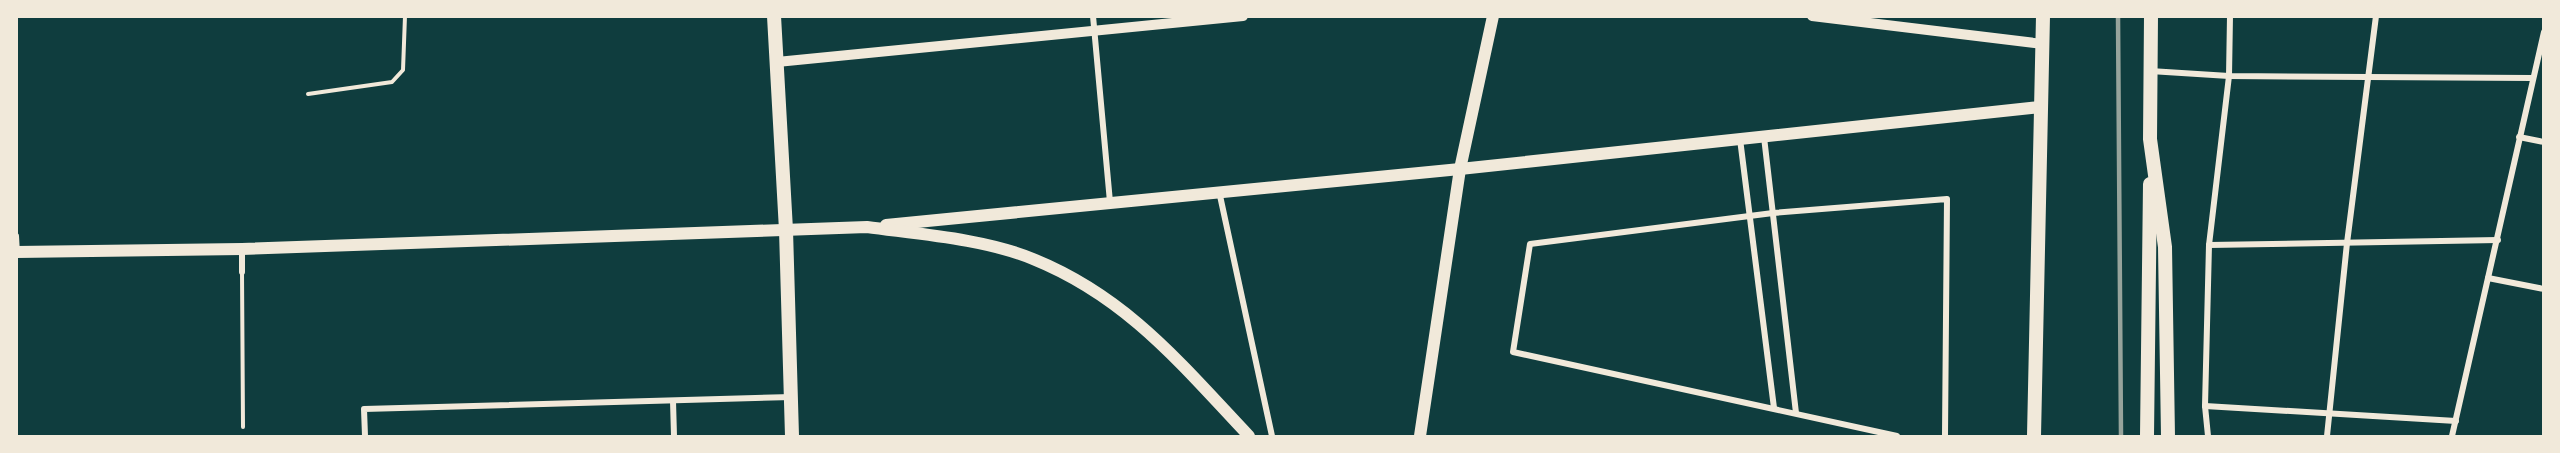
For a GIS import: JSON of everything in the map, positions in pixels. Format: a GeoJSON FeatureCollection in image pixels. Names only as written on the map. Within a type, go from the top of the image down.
{"type":"FeatureCollection","features":[{"type":"Feature","properties":{"kind":"main road"},"geometry":{"type":"LineString","coordinates":[[774,16],[786,230],[793,397],[792,436]]}},
{"type":"Feature","properties":{"kind":"main road"},"geometry":{"type":"LineString","coordinates":[[1420,436],[1460,168],[1493,16]]}},
{"type":"Feature","properties":{"kind":"main road"},"geometry":{"type":"LineString","coordinates":[[2034,436],[2043,16]]}},
{"type":"Feature","properties":{"kind":"main road"},"geometry":{"type":"LineString","coordinates":[[2147,436],[2151,16]]}},
{"type":"Feature","properties":{"kind":"main road"},"geometry":{"type":"LineString","coordinates":[[17,252],[242,249],[867,227],[2040,107]]}},
{"type":"Feature","properties":{"kind":"main road"},"geometry":{"type":"LineString","coordinates":[[2150,139],[2165,247],[2168,436]]}},
{"type":"Feature","properties":{"kind":"main road"},"geometry":{"type":"LineString","coordinates":[[867,227],[953,238],[1031,258],[1096,290],[1151,333],[1249,436]]}},
{"type":"Feature","properties":{"kind":"street"},"geometry":{"type":"LineString","coordinates":[[1093,16],[1110,202]]}},
{"type":"Feature","properties":{"kind":"street"},"geometry":{"type":"LineString","coordinates":[[777,62],[1243,16]]}},
{"type":"Feature","properties":{"kind":"street"},"geometry":{"type":"LineString","coordinates":[[1812,16],[2043,44]]}},
{"type":"Feature","properties":{"kind":"street"},"geometry":{"type":"LineString","coordinates":[[2208,436],[2205,406],[2209,245],[2229,76],[2230,16]]}},
{"type":"Feature","properties":{"kind":"street"},"geometry":{"type":"LineString","coordinates":[[2326,436],[2347,243],[2376,16]]}},
{"type":"Feature","properties":{"kind":"street"},"geometry":{"type":"LineString","coordinates":[[2452,436],[2544,32]]}},
{"type":"Feature","properties":{"kind":"street"},"geometry":{"type":"LineString","coordinates":[[2150,71],[2229,76],[2532,78]]}},
{"type":"Feature","properties":{"kind":"street"},"geometry":{"type":"LineString","coordinates":[[1764,137],[1796,413]]}},
{"type":"Feature","properties":{"kind":"street"},"geometry":{"type":"LineString","coordinates":[[2519,137],[2544,142]]}},
{"type":"Feature","properties":{"kind":"street"},"geometry":{"type":"LineString","coordinates":[[1740,139],[1773,408]]}},
{"type":"Feature","properties":{"kind":"street"},"geometry":{"type":"LineString","coordinates":[[1219,191],[1272,436]]}},
{"type":"Feature","properties":{"kind":"street"},"geometry":{"type":"LineString","coordinates":[[1897,436],[1513,352],[1530,244],[1773,213],[1947,199],[1945,436]]}},
{"type":"Feature","properties":{"kind":"street"},"geometry":{"type":"LineString","coordinates":[[16,236],[16,258]]}},
{"type":"Feature","properties":{"kind":"street"},"geometry":{"type":"LineString","coordinates":[[2209,245],[2498,240]]}},
{"type":"Feature","properties":{"kind":"street"},"geometry":{"type":"LineString","coordinates":[[242,249],[242,272]]}},
{"type":"Feature","properties":{"kind":"street"},"geometry":{"type":"LineString","coordinates":[[2488,278],[2544,289]]}},
{"type":"Feature","properties":{"kind":"street"},"geometry":{"type":"LineString","coordinates":[[365,436],[364,409],[793,397]]}},
{"type":"Feature","properties":{"kind":"street"},"geometry":{"type":"LineString","coordinates":[[673,401],[674,436]]}},
{"type":"Feature","properties":{"kind":"street"},"geometry":{"type":"LineString","coordinates":[[2205,406],[2456,421]]}},
{"type":"Feature","properties":{"kind":"lane"},"geometry":{"type":"LineString","coordinates":[[308,94],[392,82],[403,70],[405,16]]}},
{"type":"Feature","properties":{"kind":"lane"},"geometry":{"type":"LineString","coordinates":[[242,272],[243,427]]}},
{"type":"Feature","properties":{"kind":"railway"},"geometry":{"type":"LineString","coordinates":[[2118,16],[2121,436]]}}]}
